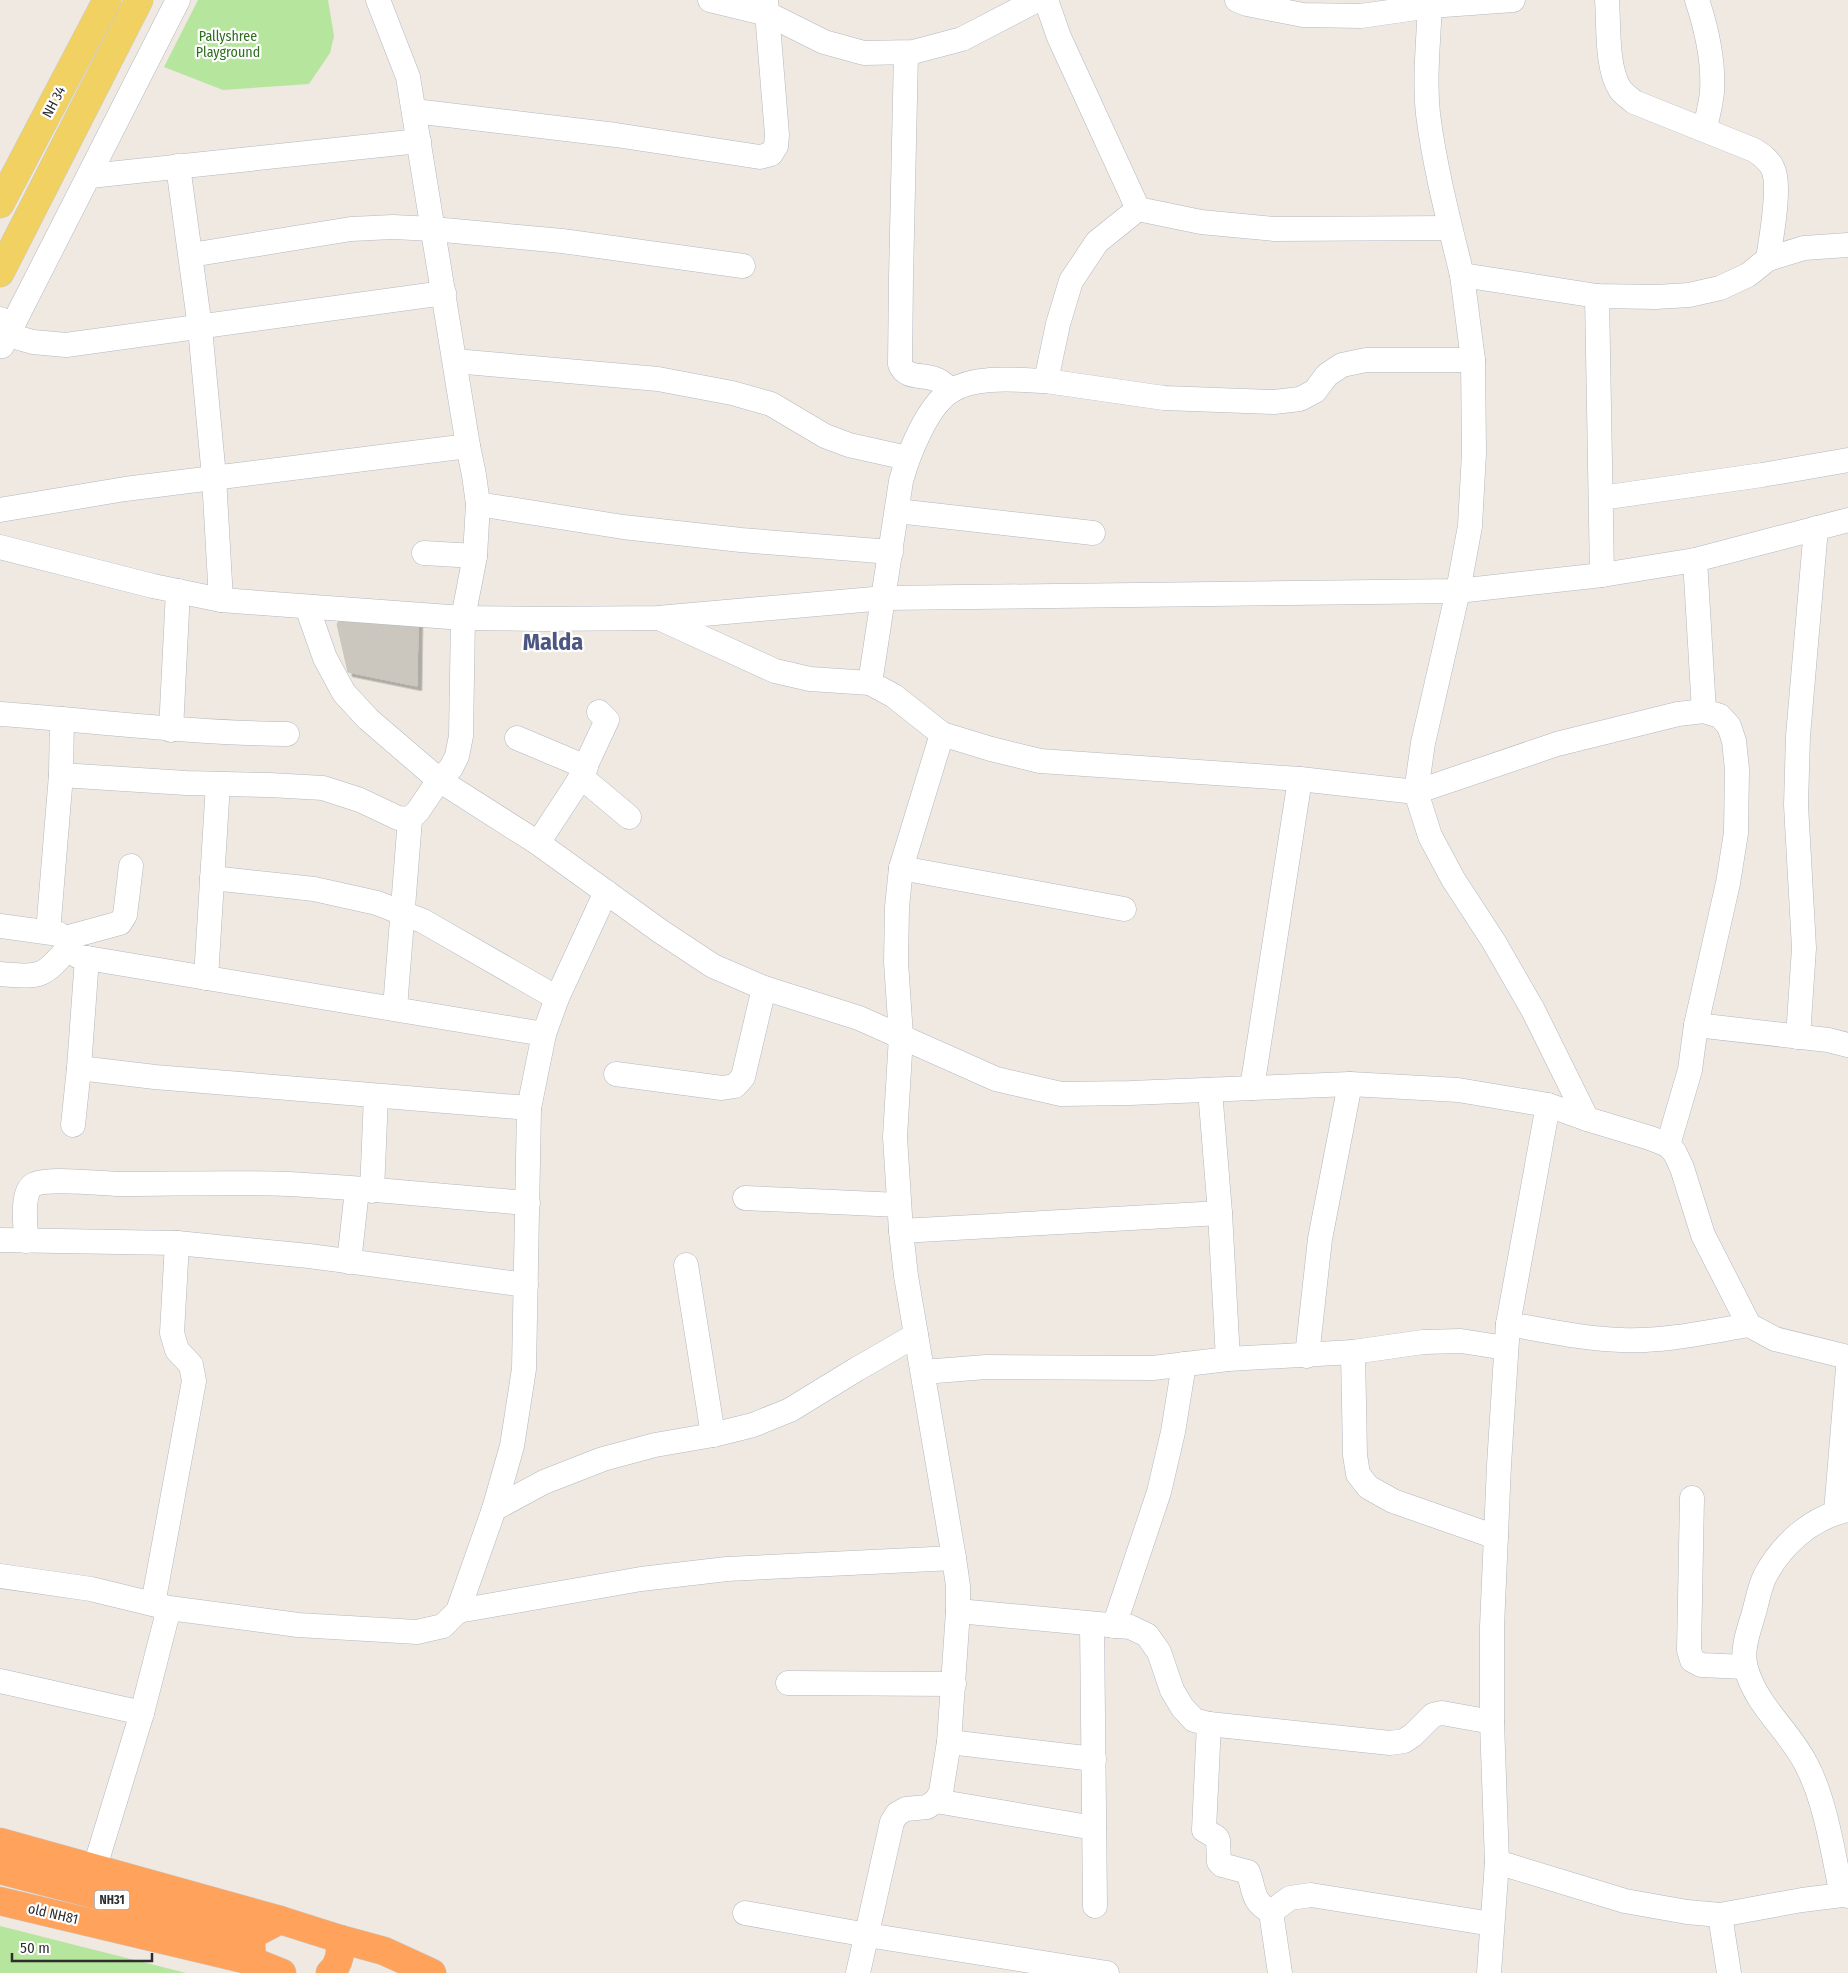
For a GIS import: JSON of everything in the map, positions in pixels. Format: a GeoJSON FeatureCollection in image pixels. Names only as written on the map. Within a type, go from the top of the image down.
{"type":"FeatureCollection","features":[{"type":"Feature","properties":{"kind":"highway"},"geometry":{"type":"LineString","coordinates":[[0,1842],[94,1870],[384,1950],[433,1973]]}},
{"type":"Feature","properties":{"kind":"highway","name":"old NH81"},"geometry":{"type":"LineString","coordinates":[[0,1870],[251,1948],[282,1973]]}},
{"type":"Feature","properties":{"kind":"highway","name":"old NH81"},"geometry":{"type":"LineString","coordinates":[[0,1901],[251,1948]]}},
{"type":"Feature","properties":{"kind":"highway"},"geometry":{"type":"LineString","coordinates":[[251,1948],[280,1920]]}},
{"type":"Feature","properties":{"kind":"highway"},"geometry":{"type":"LineString","coordinates":[[330,1973],[340,1956],[340,1939]]}},
{"type":"Feature","properties":{"kind":"highway"},"geometry":{"type":"LineString","coordinates":[[426,1973],[433,1973]]}},
{"type":"Feature","properties":{"kind":"main road","name":"NH 34"},"geometry":{"type":"LineString","coordinates":[[0,204],[107,0]]}},
{"type":"Feature","properties":{"kind":"main road"},"geometry":{"type":"LineString","coordinates":[[0,273],[139,0]]}},
{"type":"Feature","properties":{"kind":"street"},"geometry":{"type":"LineString","coordinates":[[0,190],[100,0]]}},
{"type":"Feature","properties":{"kind":"street"},"geometry":{"type":"LineString","coordinates":[[178,0],[90,176],[3,334],[33,342],[66,345],[444,293]]}},
{"type":"Feature","properties":{"kind":"street"},"geometry":{"type":"LineString","coordinates":[[378,0],[408,77],[478,504],[475,556],[463,618],[461,736],[457,756],[451,768],[439,780],[418,811],[410,819],[395,1008]]}},
{"type":"Feature","properties":{"kind":"street"},"geometry":{"type":"LineString","coordinates":[[710,0],[767,7],[824,42],[864,53],[906,53],[962,39],[1037,0]]}},
{"type":"Feature","properties":{"kind":"street"},"geometry":{"type":"LineString","coordinates":[[1046,0],[1059,37],[1138,208]]}},
{"type":"Feature","properties":{"kind":"street"},"geometry":{"type":"LineString","coordinates":[[1237,0],[1247,4],[1303,15],[1361,16],[1430,3],[1513,0]]}},
{"type":"Feature","properties":{"kind":"street"},"geometry":{"type":"LineString","coordinates":[[1607,0],[1612,63],[1615,79],[1621,91],[1634,102],[1754,150],[1766,158],[1774,170],[1776,188],[1768,260]]}},
{"type":"Feature","properties":{"kind":"street"},"geometry":{"type":"LineString","coordinates":[[1697,0],[1705,25],[1711,56],[1712,92],[1705,130]]}},
{"type":"Feature","properties":{"kind":"street"},"geometry":{"type":"LineString","coordinates":[[1430,3],[1427,49],[1428,113],[1438,174],[1462,275],[1473,360],[1474,453],[1470,526],[1458,591],[1424,743],[1416,792],[1430,836],[1533,1010],[1587,1119]]}},
{"type":"Feature","properties":{"kind":"street"},"geometry":{"type":"LineString","coordinates":[[414,111],[616,135],[760,157],[771,154],[776,146],[777,135],[767,7]]}},
{"type":"Feature","properties":{"kind":"street"},"geometry":{"type":"LineString","coordinates":[[906,53],[900,278],[900,364],[902,370],[908,374],[936,379],[951,391]]}},
{"type":"Feature","properties":{"kind":"street"},"geometry":{"type":"LineString","coordinates":[[90,176],[419,141]]}},
{"type":"Feature","properties":{"kind":"street"},"geometry":{"type":"LineString","coordinates":[[178,166],[200,328],[214,478],[221,600]]}},
{"type":"Feature","properties":{"kind":"street"},"geometry":{"type":"LineString","coordinates":[[1138,208],[1201,222],[1274,228],[1450,228]]}},
{"type":"Feature","properties":{"kind":"street"},"geometry":{"type":"LineString","coordinates":[[1046,381],[1058,324],[1071,281],[1097,242],[1138,208]]}},
{"type":"Feature","properties":{"kind":"street"},"geometry":{"type":"LineString","coordinates":[[191,255],[351,229],[433,229],[562,241],[743,266]]}},
{"type":"Feature","properties":{"kind":"street"},"geometry":{"type":"LineString","coordinates":[[1462,275],[1597,296],[1656,298],[1689,295],[1720,288],[1748,275],[1768,260],[1804,248],[1848,246]]}},
{"type":"Feature","properties":{"kind":"street"},"geometry":{"type":"LineString","coordinates":[[1597,296],[1602,575]]}},
{"type":"Feature","properties":{"kind":"street"},"geometry":{"type":"LineString","coordinates":[[870,683],[907,458],[932,410],[951,391],[975,382],[1000,379],[1046,381],[1164,398],[1274,402],[1300,399],[1315,391],[1327,375],[1342,365],[1366,360],[1473,360]]}},
{"type":"Feature","properties":{"kind":"street"},"geometry":{"type":"LineString","coordinates":[[455,361],[658,379],[732,393],[771,404],[825,436],[849,445],[907,458]]}},
{"type":"Feature","properties":{"kind":"street"},"geometry":{"type":"LineString","coordinates":[[0,510],[125,489],[468,446]]}},
{"type":"Feature","properties":{"kind":"street"},"geometry":{"type":"LineString","coordinates":[[1601,498],[1762,476],[1848,460]]}},
{"type":"Feature","properties":{"kind":"street"},"geometry":{"type":"LineString","coordinates":[[478,504],[623,527],[740,540],[891,552]]}},
{"type":"Feature","properties":{"kind":"street"},"geometry":{"type":"LineString","coordinates":[[897,511],[1093,533]]}},
{"type":"Feature","properties":{"kind":"street"},"geometry":{"type":"LineString","coordinates":[[0,547],[178,592],[221,600],[463,618],[658,618],[885,598],[1458,591],[1602,575],[1695,560],[1848,520]]}},
{"type":"Feature","properties":{"kind":"street"},"geometry":{"type":"LineString","coordinates":[[1798,1037],[1804,948],[1796,805],[1797,746],[1816,528]]}},
{"type":"Feature","properties":{"kind":"street"},"geometry":{"type":"LineString","coordinates":[[424,553],[475,556]]}},
{"type":"Feature","properties":{"kind":"street"},"geometry":{"type":"LineString","coordinates":[[1695,560],[1704,711]]}},
{"type":"Feature","properties":{"kind":"street"},"geometry":{"type":"LineString","coordinates":[[171,730],[178,592]]}},
{"type":"Feature","properties":{"kind":"street"},"geometry":{"type":"LineString","coordinates":[[307,607],[325,658],[344,693],[368,720],[439,780],[538,843],[713,966],[764,988],[859,1018],[996,1079],[1061,1094],[1350,1084],[1458,1090],[1548,1105],[1650,1138],[1668,1145],[1675,1153],[1682,1168],[1703,1235],[1749,1325],[1775,1338],[1848,1357]]}},
{"type":"Feature","properties":{"kind":"street"},"geometry":{"type":"LineString","coordinates":[[658,618],[775,671],[810,679],[870,683],[894,696],[942,734],[1040,761],[1300,780],[1416,792],[1557,744],[1678,714],[1704,711],[1720,716],[1729,726],[1734,740],[1737,769],[1736,833],[1728,883],[1696,1025],[1690,1070],[1668,1145]]}},
{"type":"Feature","properties":{"kind":"street"},"geometry":{"type":"LineString","coordinates":[[538,843],[582,775],[607,720],[599,712]]}},
{"type":"Feature","properties":{"kind":"street"},"geometry":{"type":"LineString","coordinates":[[0,714],[171,730],[287,734]]}},
{"type":"Feature","properties":{"kind":"street"},"geometry":{"type":"LineString","coordinates":[[62,719],[61,775],[67,944],[79,1068],[73,1125]]}},
{"type":"Feature","properties":{"kind":"street"},"geometry":{"type":"LineString","coordinates":[[858,1973],[892,1822],[898,1814],[906,1809],[927,1807],[936,1800],[941,1792],[949,1742],[954,1684],[958,1586],[900,1231],[895,1137],[901,1036],[896,962],[897,907],[901,868],[942,734]]}},
{"type":"Feature","properties":{"kind":"street"},"geometry":{"type":"LineString","coordinates":[[517,738],[582,775],[586,781],[629,817]]}},
{"type":"Feature","properties":{"kind":"street"},"geometry":{"type":"LineString","coordinates":[[61,775],[323,788],[360,800],[398,818],[410,819]]}},
{"type":"Feature","properties":{"kind":"street"},"geometry":{"type":"LineString","coordinates":[[1252,1088],[1300,780]]}},
{"type":"Feature","properties":{"kind":"street"},"geometry":{"type":"LineString","coordinates":[[206,978],[218,784]]}},
{"type":"Feature","properties":{"kind":"street"},"geometry":{"type":"LineString","coordinates":[[0,974],[30,976],[45,973],[67,944],[120,923],[125,915],[131,866]]}},
{"type":"Feature","properties":{"kind":"street"},"geometry":{"type":"LineString","coordinates":[[901,868],[1124,909]]}},
{"type":"Feature","properties":{"kind":"street"},"geometry":{"type":"LineString","coordinates":[[212,878],[314,889],[377,903],[422,921],[556,998]]}},
{"type":"Feature","properties":{"kind":"street"},"geometry":{"type":"LineString","coordinates":[[0,1576],[91,1589],[161,1606],[298,1624],[417,1632],[443,1626],[458,1611],[494,1509],[512,1446],[524,1369],[529,1108],[544,1034],[556,998],[606,892]]}},
{"type":"Feature","properties":{"kind":"street"},"geometry":{"type":"LineString","coordinates":[[0,926],[206,978],[544,1034]]}},
{"type":"Feature","properties":{"kind":"street"},"geometry":{"type":"LineString","coordinates":[[616,1074],[722,1088],[735,1086],[743,1077],[764,988]]}},
{"type":"Feature","properties":{"kind":"street"},"geometry":{"type":"LineString","coordinates":[[1696,1025],[1848,1045]]}},
{"type":"Feature","properties":{"kind":"street"},"geometry":{"type":"LineString","coordinates":[[79,1068],[155,1077],[529,1108]]}},
{"type":"Feature","properties":{"kind":"street"},"geometry":{"type":"LineString","coordinates":[[1307,1356],[1320,1239],[1350,1084]]}},
{"type":"Feature","properties":{"kind":"street"},"geometry":{"type":"LineString","coordinates":[[1210,1090],[1220,1213],[1228,1360]]}},
{"type":"Feature","properties":{"kind":"street"},"geometry":{"type":"LineString","coordinates":[[349,1262],[364,1190],[376,1096]]}},
{"type":"Feature","properties":{"kind":"street"},"geometry":{"type":"LineString","coordinates":[[1489,1973],[1497,1862],[1492,1722],[1492,1627],[1506,1348],[1508,1324],[1548,1105]]}},
{"type":"Feature","properties":{"kind":"street"},"geometry":{"type":"LineString","coordinates":[[26,1241],[25,1199],[27,1190],[34,1184],[48,1181],[118,1184],[223,1182],[290,1184],[528,1203]]}},
{"type":"Feature","properties":{"kind":"street"},"geometry":{"type":"LineString","coordinates":[[745,1198],[899,1205]]}},
{"type":"Feature","properties":{"kind":"street"},"geometry":{"type":"LineString","coordinates":[[900,1231],[1220,1213]]}},
{"type":"Feature","properties":{"kind":"street"},"geometry":{"type":"LineString","coordinates":[[0,1240],[177,1244],[349,1262],[526,1286]]}},
{"type":"Feature","properties":{"kind":"street"},"geometry":{"type":"LineString","coordinates":[[94,1870],[142,1713],[161,1606],[194,1381],[191,1365],[177,1350],[172,1333],[177,1244]]}},
{"type":"Feature","properties":{"kind":"street"},"geometry":{"type":"LineString","coordinates":[[686,1265],[713,1436]]}},
{"type":"Feature","properties":{"kind":"street"},"geometry":{"type":"LineString","coordinates":[[1508,1324],[1578,1336],[1622,1340],[1671,1339],[1749,1325]]}},
{"type":"Feature","properties":{"kind":"street"},"geometry":{"type":"LineString","coordinates":[[494,1509],[544,1482],[603,1459],[655,1445],[713,1436],[752,1425],[790,1410],[916,1335]]}},
{"type":"Feature","properties":{"kind":"street"},"geometry":{"type":"LineString","coordinates":[[923,1372],[986,1367],[1153,1368],[1228,1360],[1353,1352],[1423,1342],[1461,1341],[1506,1348]]}},
{"type":"Feature","properties":{"kind":"street"},"geometry":{"type":"LineString","coordinates":[[1353,1352],[1354,1455],[1358,1474],[1368,1487],[1393,1501],[1496,1537]]}},
{"type":"Feature","properties":{"kind":"street"},"geometry":{"type":"LineString","coordinates":[[1095,1906],[1094,1759],[1103,1625],[1159,1492],[1173,1432],[1184,1364]]}},
{"type":"Feature","properties":{"kind":"street"},"geometry":{"type":"LineString","coordinates":[[1497,1862],[1625,1901],[1687,1912],[1720,1915],[1802,1900],[1845,1896],[1825,1813],[1807,1764],[1756,1695],[1745,1667],[1746,1637],[1765,1577],[1782,1550],[1804,1529],[1842,1511],[1848,1368]]}},
{"type":"Feature","properties":{"kind":"street"},"geometry":{"type":"LineString","coordinates":[[1692,1498],[1689,1650],[1692,1660],[1700,1666],[1745,1667]]}},
{"type":"Feature","properties":{"kind":"street"},"geometry":{"type":"LineString","coordinates":[[458,1611],[640,1578],[727,1569],[954,1558]]}},
{"type":"Feature","properties":{"kind":"street"},"geometry":{"type":"LineString","coordinates":[[958,1611],[1130,1627],[1147,1635],[1159,1652],[1172,1690],[1182,1706],[1194,1720],[1209,1724],[1390,1743],[1404,1741],[1433,1716],[1442,1713],[1492,1722]]}},
{"type":"Feature","properties":{"kind":"street"},"geometry":{"type":"LineString","coordinates":[[0,1681],[142,1713]]}},
{"type":"Feature","properties":{"kind":"street"},"geometry":{"type":"LineString","coordinates":[[788,1683],[954,1684]]}},
{"type":"Feature","properties":{"kind":"street"},"geometry":{"type":"LineString","coordinates":[[1209,1724],[1204,1830],[1216,1836],[1218,1840],[1219,1862],[1222,1865],[1248,1872],[1256,1900],[1260,1906],[1271,1912]]}},
{"type":"Feature","properties":{"kind":"street"},"geometry":{"type":"LineString","coordinates":[[949,1742],[1094,1759]]}},
{"type":"Feature","properties":{"kind":"street"},"geometry":{"type":"LineString","coordinates":[[936,1800],[1094,1828]]}},
{"type":"Feature","properties":{"kind":"street"},"geometry":{"type":"LineString","coordinates":[[1271,1912],[1290,1898],[1310,1895],[1492,1924]]}},
{"type":"Feature","properties":{"kind":"street"},"geometry":{"type":"LineString","coordinates":[[1271,1912],[1280,1973]]}},
{"type":"Feature","properties":{"kind":"street"},"geometry":{"type":"LineString","coordinates":[[744,1913],[867,1935],[1107,1973]]}},
{"type":"Feature","properties":{"kind":"street"},"geometry":{"type":"LineString","coordinates":[[1720,1915],[1729,1973]]}},
{"type":"Feature","properties":{"kind":"green space","name":"Pallyshree Playground"},"geometry":{"type":"Polygon","coordinates":[[[198,0],[328,0],[334,36],[330,53],[309,84],[223,90],[164,67],[198,0]]]}},
{"type":"Feature","properties":{"kind":"green space"},"geometry":{"type":"Polygon","coordinates":[[[0,1926],[186,1973],[0,1973],[0,1926]]]}},
{"type":"Feature","properties":{"kind":"building"},"geometry":{"type":"Polygon","coordinates":[[[340,620],[418,622],[417,686],[348,672],[337,624],[340,620]]]}},
{"type":"Feature","properties":{"kind":"district","name":"Malda"},"geometry":{"type":"Point","coordinates":[553,642]}}]}
